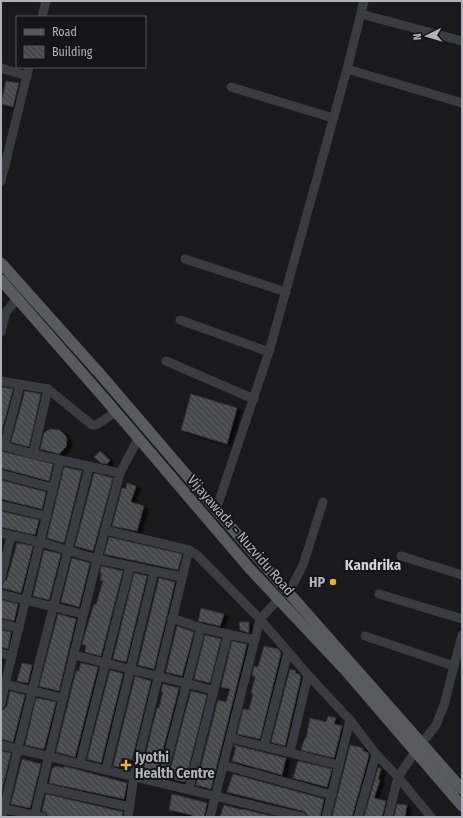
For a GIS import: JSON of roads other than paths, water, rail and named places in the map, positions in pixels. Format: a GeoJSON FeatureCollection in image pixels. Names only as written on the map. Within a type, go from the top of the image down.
{"type":"FeatureCollection","features":[{"type":"Feature","properties":{"kind":"main road","name":"Vijayawada - Nuzvidu Road"},"geometry":{"type":"LineString","coordinates":[[1,263],[101,375],[216,510],[289,592],[462,806]]}},
{"type":"Feature","properties":{"kind":"main road","name":"Vijayawada - Nuzvidu Road"},"geometry":{"type":"LineString","coordinates":[[1,280],[136,443],[250,569],[277,602],[345,670],[416,751],[462,789]]}},
{"type":"Feature","properties":{"kind":"street"},"geometry":{"type":"LineString","coordinates":[[42,16],[46,1]]}},
{"type":"Feature","properties":{"kind":"street"},"geometry":{"type":"LineString","coordinates":[[216,510],[269,352],[334,118],[364,1]]}},
{"type":"Feature","properties":{"kind":"street"},"geometry":{"type":"LineString","coordinates":[[361,14],[462,41]]}},
{"type":"Feature","properties":{"kind":"street"},"geometry":{"type":"LineString","coordinates":[[1,68],[28,71],[1,181]]}},
{"type":"Feature","properties":{"kind":"street"},"geometry":{"type":"LineString","coordinates":[[347,69],[462,102]]}},
{"type":"Feature","properties":{"kind":"street"},"geometry":{"type":"LineString","coordinates":[[231,87],[334,118]]}},
{"type":"Feature","properties":{"kind":"street"},"geometry":{"type":"LineString","coordinates":[[185,259],[286,292]]}},
{"type":"Feature","properties":{"kind":"street"},"geometry":{"type":"LineString","coordinates":[[1,332],[6,312],[17,299]]}},
{"type":"Feature","properties":{"kind":"street"},"geometry":{"type":"LineString","coordinates":[[180,320],[269,352]]}},
{"type":"Feature","properties":{"kind":"street"},"geometry":{"type":"LineString","coordinates":[[166,361],[254,399]]}},
{"type":"Feature","properties":{"kind":"street"},"geometry":{"type":"LineString","coordinates":[[1,381],[48,389],[92,425],[96,425],[113,414]]}},
{"type":"Feature","properties":{"kind":"street"},"geometry":{"type":"LineString","coordinates":[[20,385],[2,445],[33,454],[120,473]]}},
{"type":"Feature","properties":{"kind":"street"},"geometry":{"type":"LineString","coordinates":[[33,454],[48,389]]}},
{"type":"Feature","properties":{"kind":"street"},"geometry":{"type":"LineString","coordinates":[[89,467],[2,811],[37,816],[41,787],[97,559],[120,473],[136,443]]}},
{"type":"Feature","properties":{"kind":"street"},"geometry":{"type":"LineString","coordinates":[[1,704],[3,684],[12,656],[60,460]]}},
{"type":"Feature","properties":{"kind":"street"},"geometry":{"type":"LineString","coordinates":[[1,474],[53,488]]}},
{"type":"Feature","properties":{"kind":"street"},"geometry":{"type":"LineString","coordinates":[[289,592],[303,565],[323,502]]}},
{"type":"Feature","properties":{"kind":"street"},"geometry":{"type":"LineString","coordinates":[[1,505],[46,516]]}},
{"type":"Feature","properties":{"kind":"street"},"geometry":{"type":"LineString","coordinates":[[105,530],[189,550],[197,555],[262,617],[288,652],[350,720],[376,754],[399,774],[423,813],[431,817]]}},
{"type":"Feature","properties":{"kind":"street"},"geometry":{"type":"LineString","coordinates":[[1,533],[40,542],[97,559],[182,577]]}},
{"type":"Feature","properties":{"kind":"street"},"geometry":{"type":"LineString","coordinates":[[1,578],[11,536]]}},
{"type":"Feature","properties":{"kind":"street"},"geometry":{"type":"LineString","coordinates":[[128,817],[134,776],[189,550]]}},
{"type":"Feature","properties":{"kind":"street"},"geometry":{"type":"LineString","coordinates":[[401,556],[462,575]]}},
{"type":"Feature","properties":{"kind":"street"},"geometry":{"type":"LineString","coordinates":[[80,763],[130,566]]}},
{"type":"Feature","properties":{"kind":"street"},"geometry":{"type":"LineString","coordinates":[[106,769],[154,572]]}},
{"type":"Feature","properties":{"kind":"street"},"geometry":{"type":"LineString","coordinates":[[1,594],[84,614]]}},
{"type":"Feature","properties":{"kind":"street"},"geometry":{"type":"LineString","coordinates":[[379,594],[462,618]]}},
{"type":"Feature","properties":{"kind":"street"},"geometry":{"type":"LineString","coordinates":[[210,817],[262,617],[277,602]]}},
{"type":"Feature","properties":{"kind":"street"},"geometry":{"type":"LineString","coordinates":[[172,618],[201,628],[255,640]]}},
{"type":"Feature","properties":{"kind":"street"},"geometry":{"type":"LineString","coordinates":[[1,624],[19,628]]}},
{"type":"Feature","properties":{"kind":"street"},"geometry":{"type":"LineString","coordinates":[[161,782],[201,628]]}},
{"type":"Feature","properties":{"kind":"street"},"geometry":{"type":"LineString","coordinates":[[189,789],[228,634]]}},
{"type":"Feature","properties":{"kind":"street"},"geometry":{"type":"LineString","coordinates":[[388,817],[399,774],[436,725],[444,705],[462,635]]}},
{"type":"Feature","properties":{"kind":"street"},"geometry":{"type":"LineString","coordinates":[[365,636],[454,666]]}},
{"type":"Feature","properties":{"kind":"street"},"geometry":{"type":"LineString","coordinates":[[264,746],[288,652]]}},
{"type":"Feature","properties":{"kind":"street"},"geometry":{"type":"LineString","coordinates":[[1,653],[12,656]]}},
{"type":"Feature","properties":{"kind":"street"},"geometry":{"type":"LineString","coordinates":[[74,655],[214,690]]}},
{"type":"Feature","properties":{"kind":"street"},"geometry":{"type":"LineString","coordinates":[[290,752],[308,675]]}},
{"type":"Feature","properties":{"kind":"street"},"geometry":{"type":"LineString","coordinates":[[3,684],[63,698]]}},
{"type":"Feature","properties":{"kind":"street"},"geometry":{"type":"LineString","coordinates":[[326,817],[350,720]]}},
{"type":"Feature","properties":{"kind":"street"},"geometry":{"type":"LineString","coordinates":[[230,738],[339,765]]}},
{"type":"Feature","properties":{"kind":"street"},"geometry":{"type":"LineString","coordinates":[[1,745],[49,755],[302,817]]}},
{"type":"Feature","properties":{"kind":"street"},"geometry":{"type":"LineString","coordinates":[[358,817],[376,754]]}},
{"type":"Feature","properties":{"kind":"street"},"geometry":{"type":"LineString","coordinates":[[223,765],[332,795]]}},
{"type":"Feature","properties":{"kind":"street"},"geometry":{"type":"LineString","coordinates":[[41,787],[130,807]]}},
{"type":"Feature","properties":{"kind":"place","name":"HP"},"geometry":{"type":"Point","coordinates":[333,582]}},
{"type":"Feature","properties":{"kind":"place","name":"Jyothi Health Centre"},"geometry":{"type":"Point","coordinates":[126,765]}},
{"type":"Feature","properties":{"kind":"district","name":"Kandrika"},"geometry":{"type":"Point","coordinates":[373,565]}}]}
